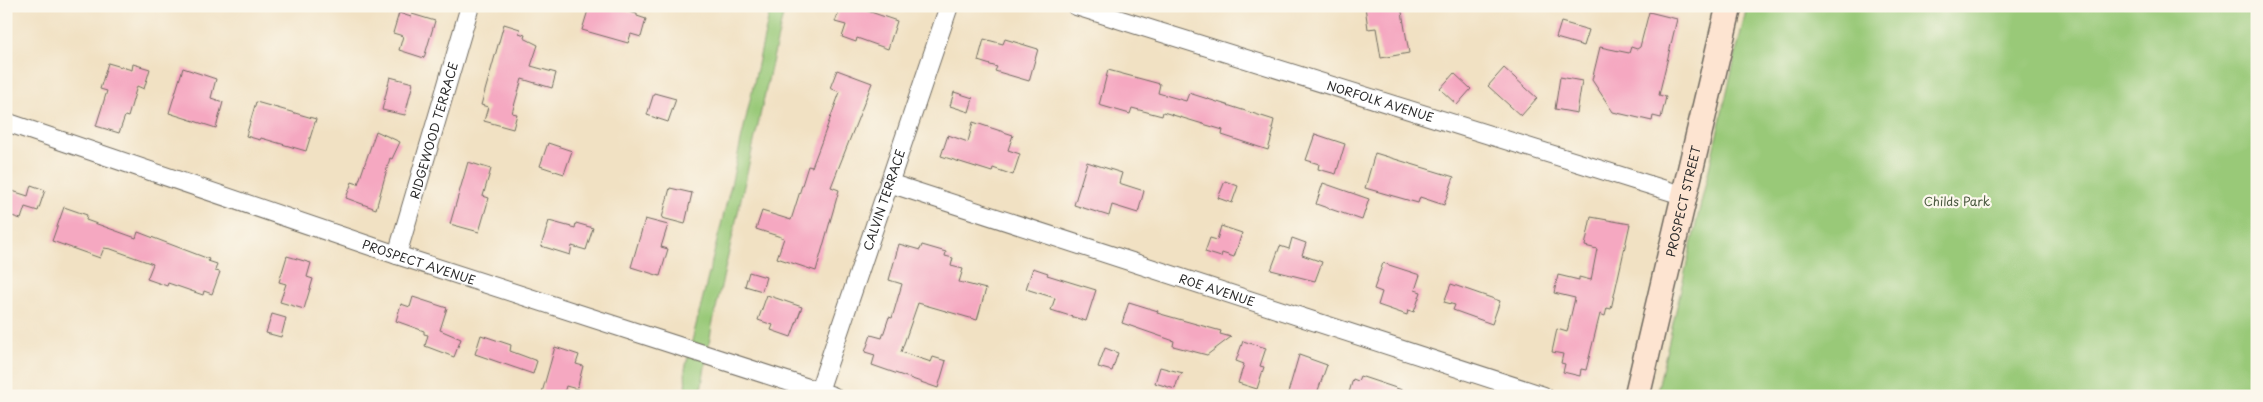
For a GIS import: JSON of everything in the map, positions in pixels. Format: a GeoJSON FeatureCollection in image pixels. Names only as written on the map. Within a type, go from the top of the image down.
{"type":"FeatureCollection","features":[{"type":"Feature","properties":{"kind":"main road","name":"PROSPECT STREET"},"geometry":{"type":"LineString","coordinates":[[1638,396],[1729,6]]}},
{"type":"Feature","properties":{"kind":"street","name":"RIDGEWOOD TERRACE"},"geometry":{"type":"LineString","coordinates":[[397,255],[470,6]]}},
{"type":"Feature","properties":{"kind":"street","name":"CALVIN TERRACE"},"geometry":{"type":"LineString","coordinates":[[826,393],[889,184],[949,6]]}},
{"type":"Feature","properties":{"kind":"street","name":"NORFOLK AVENUE"},"geometry":{"type":"LineString","coordinates":[[1076,6],[1685,196]]}},
{"type":"Feature","properties":{"kind":"street","name":"PROSPECT AVENUE"},"geometry":{"type":"LineString","coordinates":[[6,122],[397,255],[826,393]]}},
{"type":"Feature","properties":{"kind":"street","name":"ROE AVENUE"},"geometry":{"type":"LineString","coordinates":[[889,184],[1544,396]]}},
{"type":"Feature","properties":{"kind":"green space"},"geometry":{"type":"Polygon","coordinates":[[[771,6],[785,6],[712,326],[700,396],[686,396],[685,369],[732,181],[771,6]]]}},
{"type":"Feature","properties":{"kind":"green space","name":"Childs Park"},"geometry":{"type":"Polygon","coordinates":[[[1747,6],[2257,6],[2257,396],[1656,396],[1747,6]]]}},
{"type":"Feature","properties":{"kind":"building"},"geometry":{"type":"Polygon","coordinates":[[[601,6],[609,6],[637,14],[637,16],[646,19],[641,37],[631,34],[628,43],[582,30],[589,7],[600,10],[601,6]]]}},
{"type":"Feature","properties":{"kind":"building"},"geometry":{"type":"Polygon","coordinates":[[[841,6],[853,6],[897,21],[888,49],[857,38],[856,42],[842,37],[846,25],[835,22],[841,6]]]}},
{"type":"Feature","properties":{"kind":"building"},"geometry":{"type":"Polygon","coordinates":[[[1365,6],[1401,6],[1409,53],[1381,58],[1376,28],[1368,29],[1365,6]]]}},
{"type":"Feature","properties":{"kind":"building"},"geometry":{"type":"Polygon","coordinates":[[[1649,12],[1677,19],[1659,95],[1666,97],[1661,118],[1653,116],[1652,121],[1613,112],[1592,80],[1600,47],[1629,53],[1631,47],[1637,49],[1640,47],[1649,12]]]}},
{"type":"Feature","properties":{"kind":"building"},"geometry":{"type":"Polygon","coordinates":[[[399,13],[411,17],[412,14],[435,21],[424,58],[399,50],[403,36],[393,33],[399,13]]]}},
{"type":"Feature","properties":{"kind":"building"},"geometry":{"type":"Polygon","coordinates":[[[1561,22],[1589,30],[1584,46],[1556,38],[1561,22]]]}},
{"type":"Feature","properties":{"kind":"building"},"geometry":{"type":"Polygon","coordinates":[[[504,24],[520,29],[519,33],[525,35],[524,38],[538,45],[531,66],[556,73],[552,88],[522,79],[512,113],[517,114],[513,129],[484,121],[488,107],[481,105],[504,24]]]}},
{"type":"Feature","properties":{"kind":"building"},"geometry":{"type":"Polygon","coordinates":[[[984,39],[1003,44],[1005,39],[1038,49],[1029,81],[995,71],[997,67],[978,61],[984,39]]]}},
{"type":"Feature","properties":{"kind":"building"},"geometry":{"type":"Polygon","coordinates":[[[108,63],[132,70],[133,64],[150,69],[144,89],[137,86],[128,117],[125,116],[119,133],[96,126],[107,91],[100,89],[108,63]]]}},
{"type":"Feature","properties":{"kind":"building"},"geometry":{"type":"Polygon","coordinates":[[[183,68],[216,79],[211,98],[223,102],[216,128],[169,113],[183,68]]]}},
{"type":"Feature","properties":{"kind":"building"},"geometry":{"type":"Polygon","coordinates":[[[1504,68],[1537,98],[1521,116],[1488,86],[1504,68]]]}},
{"type":"Feature","properties":{"kind":"building"},"geometry":{"type":"Polygon","coordinates":[[[837,70],[872,83],[831,187],[839,190],[816,271],[777,258],[784,238],[756,229],[762,211],[791,220],[808,166],[812,167],[840,92],[830,88],[837,70]]]}},
{"type":"Feature","properties":{"kind":"building"},"geometry":{"type":"Polygon","coordinates":[[[1108,70],[1160,84],[1158,93],[1186,101],[1189,93],[1274,120],[1272,129],[1274,129],[1268,150],[1222,135],[1223,130],[1163,112],[1162,116],[1132,108],[1130,114],[1099,105],[1108,70]]]}},
{"type":"Feature","properties":{"kind":"building"},"geometry":{"type":"Polygon","coordinates":[[[1454,73],[1471,89],[1457,105],[1440,89],[1454,73]]]}},
{"type":"Feature","properties":{"kind":"building"},"geometry":{"type":"Polygon","coordinates":[[[390,77],[413,83],[405,115],[382,110],[390,77]]]}},
{"type":"Feature","properties":{"kind":"building"},"geometry":{"type":"Polygon","coordinates":[[[1560,77],[1582,81],[1577,113],[1555,109],[1560,77]]]}},
{"type":"Feature","properties":{"kind":"building"},"geometry":{"type":"Polygon","coordinates":[[[954,92],[973,98],[969,112],[950,106],[954,92]]]}},
{"type":"Feature","properties":{"kind":"building"},"geometry":{"type":"Polygon","coordinates":[[[654,93],[676,99],[668,122],[647,115],[654,93]]]}},
{"type":"Feature","properties":{"kind":"building"},"geometry":{"type":"Polygon","coordinates":[[[256,102],[316,119],[306,151],[261,138],[260,140],[246,136],[256,102]]]}},
{"type":"Feature","properties":{"kind":"building"},"geometry":{"type":"Polygon","coordinates":[[[973,122],[1013,135],[1008,150],[1020,154],[1013,175],[993,168],[992,172],[941,156],[948,135],[968,142],[973,122]]]}},
{"type":"Feature","properties":{"kind":"building"},"geometry":{"type":"Polygon","coordinates":[[[376,131],[400,142],[392,159],[390,158],[376,209],[346,198],[352,182],[358,184],[376,131]]]}},
{"type":"Feature","properties":{"kind":"building"},"geometry":{"type":"Polygon","coordinates":[[[1315,134],[1345,144],[1336,174],[1318,169],[1319,164],[1306,160],[1315,134]]]}},
{"type":"Feature","properties":{"kind":"building"},"geometry":{"type":"Polygon","coordinates":[[[548,143],[572,151],[564,174],[540,166],[548,143]]]}},
{"type":"Feature","properties":{"kind":"building"},"geometry":{"type":"Polygon","coordinates":[[[1375,153],[1454,177],[1444,205],[1420,197],[1418,203],[1365,188],[1375,153]]]}},
{"type":"Feature","properties":{"kind":"building"},"geometry":{"type":"Polygon","coordinates":[[[468,162],[491,169],[483,196],[489,198],[479,232],[450,224],[468,162]]]}},
{"type":"Feature","properties":{"kind":"building"},"geometry":{"type":"Polygon","coordinates":[[[1087,162],[1122,173],[1119,183],[1144,191],[1138,213],[1112,205],[1109,216],[1074,205],[1087,162]]]}},
{"type":"Feature","properties":{"kind":"building"},"geometry":{"type":"Polygon","coordinates":[[[1225,181],[1238,186],[1232,203],[1218,198],[1225,181]]]}},
{"type":"Feature","properties":{"kind":"building"},"geometry":{"type":"Polygon","coordinates":[[[1323,183],[1369,199],[1362,220],[1316,204],[1323,183]]]}},
{"type":"Feature","properties":{"kind":"building"},"geometry":{"type":"Polygon","coordinates":[[[31,185],[45,190],[38,211],[25,207],[21,219],[6,214],[6,189],[28,196],[31,185]]]}},
{"type":"Feature","properties":{"kind":"building"},"geometry":{"type":"Polygon","coordinates":[[[670,188],[692,193],[685,224],[662,218],[670,188]]]}},
{"type":"Feature","properties":{"kind":"building"},"geometry":{"type":"Polygon","coordinates":[[[64,207],[87,215],[86,220],[136,238],[138,232],[209,259],[208,261],[217,264],[215,271],[220,272],[212,294],[204,291],[203,295],[168,283],[167,286],[147,279],[153,264],[111,249],[104,248],[100,258],[52,241],[64,207]]]}},
{"type":"Feature","properties":{"kind":"building"},"geometry":{"type":"Polygon","coordinates":[[[1591,217],[1630,224],[1611,309],[1607,308],[1605,316],[1600,314],[1586,370],[1581,369],[1580,376],[1563,372],[1565,364],[1561,363],[1563,354],[1552,352],[1557,329],[1567,332],[1575,298],[1554,293],[1558,275],[1579,280],[1579,277],[1591,280],[1597,249],[1585,246],[1591,217]]]}},
{"type":"Feature","properties":{"kind":"building"},"geometry":{"type":"Polygon","coordinates":[[[645,219],[668,225],[661,247],[668,249],[660,276],[631,267],[645,219]]]}},
{"type":"Feature","properties":{"kind":"building"},"geometry":{"type":"Polygon","coordinates":[[[549,221],[575,228],[576,223],[593,228],[586,250],[572,246],[570,255],[541,246],[549,221]]]}},
{"type":"Feature","properties":{"kind":"building"},"geometry":{"type":"Polygon","coordinates":[[[1221,226],[1242,233],[1234,257],[1222,253],[1221,257],[1205,252],[1210,238],[1217,240],[1221,226]]]}},
{"type":"Feature","properties":{"kind":"building"},"geometry":{"type":"Polygon","coordinates":[[[1292,238],[1306,243],[1302,255],[1322,262],[1315,281],[1271,270],[1280,246],[1289,249],[1292,238]]]}},
{"type":"Feature","properties":{"kind":"building"},"geometry":{"type":"Polygon","coordinates":[[[899,244],[920,250],[922,245],[946,252],[945,256],[953,258],[951,266],[963,269],[959,282],[986,289],[977,320],[918,303],[901,352],[931,362],[933,357],[946,361],[938,388],[872,365],[875,355],[865,352],[871,335],[882,338],[889,317],[892,318],[902,284],[889,280],[899,244]]]}},
{"type":"Feature","properties":{"kind":"building"},"geometry":{"type":"Polygon","coordinates":[[[287,256],[311,263],[307,277],[313,279],[304,309],[280,302],[286,284],[279,282],[287,256]]]}},
{"type":"Feature","properties":{"kind":"building"},"geometry":{"type":"Polygon","coordinates":[[[1383,263],[1420,275],[1415,290],[1421,292],[1414,312],[1408,310],[1407,315],[1378,305],[1382,292],[1374,289],[1383,263]]]}},
{"type":"Feature","properties":{"kind":"building"},"geometry":{"type":"Polygon","coordinates":[[[1033,268],[1048,273],[1047,275],[1096,290],[1086,321],[1051,310],[1055,298],[1026,289],[1033,268]]]}},
{"type":"Feature","properties":{"kind":"building"},"geometry":{"type":"Polygon","coordinates":[[[749,272],[766,277],[762,291],[745,286],[749,272]]]}},
{"type":"Feature","properties":{"kind":"building"},"geometry":{"type":"Polygon","coordinates":[[[1451,284],[1500,301],[1492,324],[1453,310],[1455,305],[1444,302],[1451,284]]]}},
{"type":"Feature","properties":{"kind":"building"},"geometry":{"type":"Polygon","coordinates":[[[767,295],[802,307],[791,337],[771,330],[773,325],[758,320],[767,295]]]}},
{"type":"Feature","properties":{"kind":"building"},"geometry":{"type":"Polygon","coordinates":[[[413,297],[447,308],[440,330],[461,339],[454,357],[425,346],[428,335],[424,334],[424,331],[396,321],[401,304],[410,307],[413,297]]]}},
{"type":"Feature","properties":{"kind":"building"},"geometry":{"type":"Polygon","coordinates":[[[1129,302],[1158,311],[1157,313],[1221,331],[1220,334],[1231,337],[1207,355],[1173,346],[1174,341],[1122,323],[1129,302]]]}},
{"type":"Feature","properties":{"kind":"building"},"geometry":{"type":"Polygon","coordinates":[[[272,314],[286,318],[281,337],[266,333],[272,314]]]}},
{"type":"Feature","properties":{"kind":"building"},"geometry":{"type":"Polygon","coordinates":[[[481,335],[511,345],[510,351],[537,361],[533,374],[475,354],[481,335]]]}},
{"type":"Feature","properties":{"kind":"building"},"geometry":{"type":"Polygon","coordinates":[[[1243,341],[1266,348],[1260,366],[1264,367],[1257,389],[1238,383],[1244,364],[1236,361],[1243,341]]]}},
{"type":"Feature","properties":{"kind":"building"},"geometry":{"type":"Polygon","coordinates":[[[555,347],[579,355],[576,364],[583,366],[577,389],[566,386],[563,396],[541,396],[555,347]]]}},
{"type":"Feature","properties":{"kind":"building"},"geometry":{"type":"Polygon","coordinates":[[[1105,348],[1118,353],[1112,371],[1098,367],[1105,348]]]}},
{"type":"Feature","properties":{"kind":"building"},"geometry":{"type":"Polygon","coordinates":[[[1299,355],[1327,365],[1316,396],[1287,396],[1299,355]]]}},
{"type":"Feature","properties":{"kind":"building"},"geometry":{"type":"Polygon","coordinates":[[[1160,367],[1183,373],[1179,376],[1175,389],[1155,383],[1160,367]]]}},
{"type":"Feature","properties":{"kind":"building"},"geometry":{"type":"Polygon","coordinates":[[[1360,376],[1411,393],[1411,396],[1348,396],[1353,379],[1358,381],[1360,376]]]}}]}
